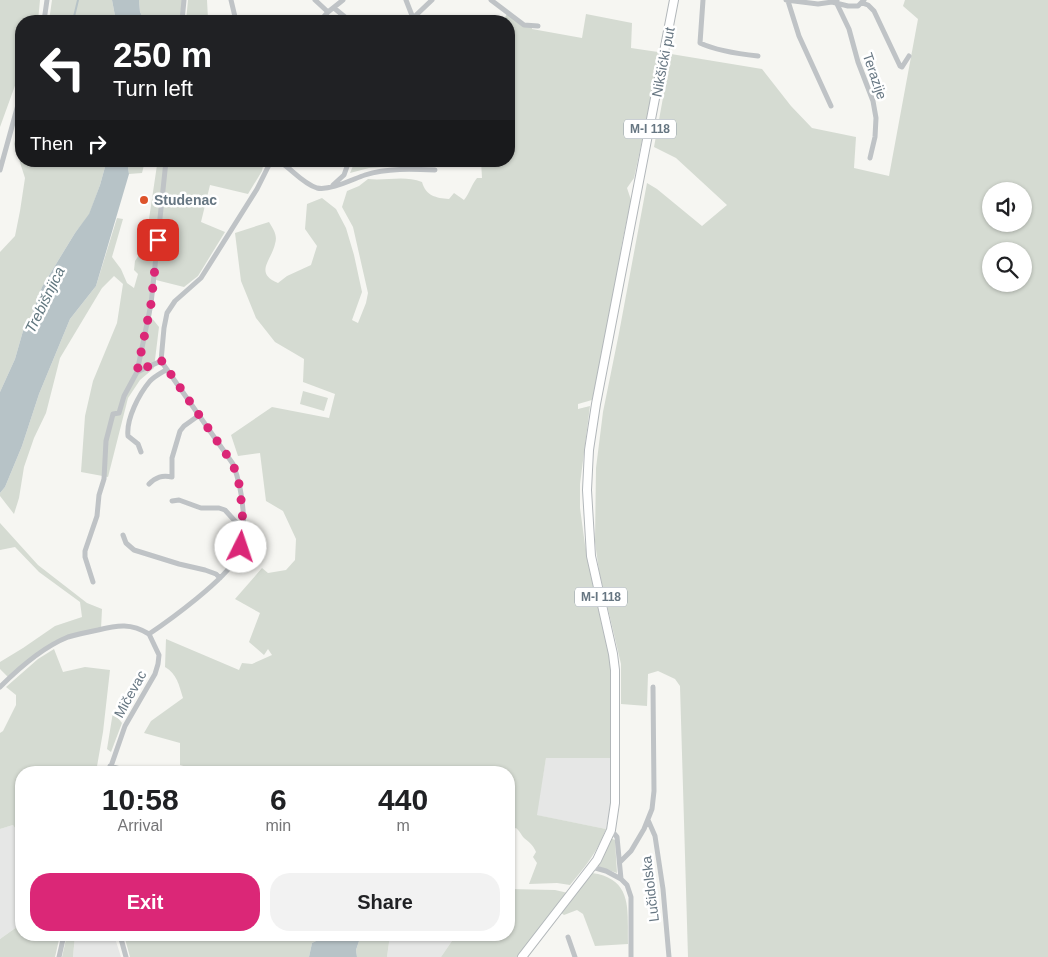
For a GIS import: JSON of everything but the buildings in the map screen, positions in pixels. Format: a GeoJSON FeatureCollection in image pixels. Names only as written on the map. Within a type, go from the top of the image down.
{"type":"FeatureCollection","features":[{"type":"Feature","properties":{"kind":"main road","name":"Nikšićki put"},"geometry":{"type":"LineString","coordinates":[[611,830],[616,788],[614,654],[592,556],[587,473],[596,404],[674,0]]}},
{"type":"Feature","properties":{"kind":"main road","name":"M-I 118"},"geometry":{"type":"LineString","coordinates":[[522,957],[592,867],[611,830]]}},
{"type":"Feature","properties":{"kind":"street"},"geometry":{"type":"LineString","coordinates":[[45,15],[47,0]]}},
{"type":"Feature","properties":{"kind":"street"},"geometry":{"type":"LineString","coordinates":[[183,15],[184,0]]}},
{"type":"Feature","properties":{"kind":"street"},"geometry":{"type":"LineString","coordinates":[[231,0],[235,15]]}},
{"type":"Feature","properties":{"kind":"street"},"geometry":{"type":"LineString","coordinates":[[315,0],[328,12]]}},
{"type":"Feature","properties":{"kind":"street"},"geometry":{"type":"LineString","coordinates":[[325,15],[343,0]]}},
{"type":"Feature","properties":{"kind":"street"},"geometry":{"type":"LineString","coordinates":[[406,0],[413,15]]}},
{"type":"Feature","properties":{"kind":"street"},"geometry":{"type":"LineString","coordinates":[[419,15],[432,0]]}},
{"type":"Feature","properties":{"kind":"street"},"geometry":{"type":"LineString","coordinates":[[492,0],[512,15]]}},
{"type":"Feature","properties":{"kind":"street"},"geometry":{"type":"LineString","coordinates":[[703,0],[700,43],[732,52],[758,56]]}},
{"type":"Feature","properties":{"kind":"street","name":"Terazije"},"geometry":{"type":"LineString","coordinates":[[831,106],[799,36],[787,0],[818,4],[837,2],[858,6],[863,2],[874,11],[900,66],[909,56]]}},
{"type":"Feature","properties":{"kind":"street","name":"Terazije"},"geometry":{"type":"LineString","coordinates":[[837,2],[849,29],[858,62],[873,102],[876,118],[875,137],[870,158]]}},
{"type":"Feature","properties":{"kind":"street"},"geometry":{"type":"LineString","coordinates":[[334,8],[343,15]]}},
{"type":"Feature","properties":{"kind":"street"},"geometry":{"type":"LineString","coordinates":[[515,17],[524,24],[538,26]]}},
{"type":"Feature","properties":{"kind":"street"},"geometry":{"type":"LineString","coordinates":[[0,170],[15,112]]}},
{"type":"Feature","properties":{"kind":"street"},"geometry":{"type":"LineString","coordinates":[[93,582],[85,551],[97,516],[99,495],[104,479],[108,427],[113,414],[119,413],[124,396],[137,372],[151,304],[165,167]]}},
{"type":"Feature","properties":{"kind":"street"},"geometry":{"type":"LineString","coordinates":[[0,687],[36,656],[66,638],[101,629],[131,625],[150,634],[220,578],[236,560],[241,547],[243,530],[239,484],[233,464],[166,370],[161,360],[164,328],[168,313],[175,301],[201,278],[257,189],[268,167]]}},
{"type":"Feature","properties":{"kind":"street"},"geometry":{"type":"LineString","coordinates":[[287,167],[312,186],[320,188],[347,183],[365,175],[384,171],[435,170]]}},
{"type":"Feature","properties":{"kind":"street"},"geometry":{"type":"LineString","coordinates":[[333,186],[344,175],[347,167]]}},
{"type":"Feature","properties":{"kind":"street"},"geometry":{"type":"LineString","coordinates":[[137,372],[161,360]]}},
{"type":"Feature","properties":{"kind":"street"},"geometry":{"type":"LineString","coordinates":[[141,452],[138,444],[128,436],[127,429],[136,404],[144,390],[155,377],[166,370]]}},
{"type":"Feature","properties":{"kind":"street"},"geometry":{"type":"LineString","coordinates":[[149,484],[164,475],[172,477],[172,458],[180,430],[198,416]]}},
{"type":"Feature","properties":{"kind":"street"},"geometry":{"type":"LineString","coordinates":[[172,500],[180,500],[201,508],[225,510],[243,530]]}},
{"type":"Feature","properties":{"kind":"street"},"geometry":{"type":"LineString","coordinates":[[123,535],[126,543],[134,550],[205,570],[216,574],[220,578]]}},
{"type":"Feature","properties":{"kind":"street","name":"Mičevac"},"geometry":{"type":"LineString","coordinates":[[110,766],[125,726],[155,674],[159,655],[150,634]]}},
{"type":"Feature","properties":{"kind":"street","name":"Lučidolska"},"geometry":{"type":"LineString","coordinates":[[620,862],[631,851],[652,810],[654,791],[653,687]]}},
{"type":"Feature","properties":{"kind":"street","name":"Lučidolska"},"geometry":{"type":"LineString","coordinates":[[648,820],[655,836],[663,889],[669,957]]}},
{"type":"Feature","properties":{"kind":"street"},"geometry":{"type":"LineString","coordinates":[[611,830],[617,837],[621,879]]}},
{"type":"Feature","properties":{"kind":"street"},"geometry":{"type":"LineString","coordinates":[[592,867],[606,871],[621,879],[627,885],[630,897],[631,957]]}},
{"type":"Feature","properties":{"kind":"street"},"geometry":{"type":"LineString","coordinates":[[568,937],[575,957]]}},
{"type":"Feature","properties":{"kind":"street"},"geometry":{"type":"LineString","coordinates":[[60,957],[63,941]]}},
{"type":"Feature","properties":{"kind":"street"},"geometry":{"type":"LineString","coordinates":[[122,941],[126,957]]}},
{"type":"Feature","properties":{"kind":"shaded area"},"geometry":{"type":"Polygon","coordinates":[[[0,0],[40,0],[39,15],[15,15],[15,86],[0,127],[0,0]]]}},
{"type":"Feature","properties":{"kind":"shaded area"},"geometry":{"type":"Polygon","coordinates":[[[52,0],[112,0],[115,15],[50,15],[52,0]]]}},
{"type":"Feature","properties":{"kind":"shaded area"},"geometry":{"type":"Polygon","coordinates":[[[139,0],[184,0],[183,15],[142,15],[139,0]]]}},
{"type":"Feature","properties":{"kind":"shaded area"},"geometry":{"type":"Polygon","coordinates":[[[188,0],[207,0],[208,15],[187,15],[188,0]]]}},
{"type":"Feature","properties":{"kind":"shaded area"},"geometry":{"type":"Polygon","coordinates":[[[905,0],[1048,0],[1048,957],[688,957],[680,686],[675,679],[658,671],[648,674],[647,706],[621,704],[621,664],[599,571],[595,542],[596,468],[603,412],[647,183],[702,226],[727,205],[676,158],[654,147],[671,54],[762,69],[791,106],[812,128],[856,137],[854,168],[889,176],[918,19],[903,6],[905,0]]]}},
{"type":"Feature","properties":{"kind":"shaded area"},"geometry":{"type":"Polygon","coordinates":[[[586,14],[632,23],[631,48],[658,52],[657,71],[634,178],[627,188],[631,200],[612,308],[592,400],[578,404],[578,409],[590,406],[580,484],[580,508],[585,545],[610,659],[612,758],[546,758],[537,815],[606,829],[595,852],[570,885],[557,883],[529,884],[537,863],[533,857],[536,852],[519,830],[515,828],[515,766],[183,766],[180,765],[180,743],[144,733],[151,721],[183,698],[175,676],[165,667],[166,639],[239,670],[242,663],[252,664],[272,655],[268,649],[264,655],[249,642],[260,613],[235,599],[262,568],[268,573],[286,570],[295,560],[296,539],[283,511],[266,501],[260,453],[238,456],[231,435],[272,407],[329,418],[335,394],[303,382],[304,359],[275,342],[256,318],[241,281],[235,233],[269,222],[275,232],[276,241],[265,271],[271,279],[278,283],[287,276],[311,265],[317,246],[305,229],[307,204],[322,198],[336,209],[346,228],[354,255],[362,292],[352,320],[358,323],[368,293],[353,227],[342,207],[347,191],[359,186],[368,179],[409,179],[422,182],[426,190],[436,197],[449,199],[454,193],[464,200],[477,178],[482,178],[481,167],[515,167],[515,17],[524,24],[532,25],[532,29],[582,38],[586,14]]]}},
{"type":"Feature","properties":{"kind":"shaded area"},"geometry":{"type":"Polygon","coordinates":[[[21,167],[105,167],[89,215],[75,233],[42,287],[29,323],[23,331],[15,359],[0,392],[0,252],[15,236],[25,178],[21,167]]]}},
{"type":"Feature","properties":{"kind":"shaded area"},"geometry":{"type":"Polygon","coordinates":[[[128,167],[144,167],[142,173],[129,174],[128,167]]]}},
{"type":"Feature","properties":{"kind":"shaded area"},"geometry":{"type":"Polygon","coordinates":[[[157,167],[263,167],[248,194],[210,185],[201,222],[225,232],[198,276],[184,287],[156,280],[151,317],[159,327],[154,368],[140,380],[128,398],[108,477],[81,472],[85,416],[93,381],[117,323],[123,284],[114,276],[102,288],[60,358],[46,413],[34,438],[24,467],[19,498],[14,514],[0,496],[0,493],[5,487],[22,446],[39,394],[70,319],[96,286],[117,218],[123,219],[112,257],[121,269],[127,283],[134,288],[138,274],[134,270],[135,261],[145,246],[157,167]]]}},
{"type":"Feature","properties":{"kind":"shaded area"},"geometry":{"type":"Polygon","coordinates":[[[352,167],[381,167],[369,168],[350,173],[352,167]]]}},
{"type":"Feature","properties":{"kind":"shaded area"},"geometry":{"type":"Polygon","coordinates":[[[303,391],[328,398],[324,411],[300,404],[303,391]]]}},
{"type":"Feature","properties":{"kind":"shaded area"},"geometry":{"type":"Polygon","coordinates":[[[0,523],[38,565],[87,603],[102,609],[101,629],[78,634],[53,645],[9,678],[0,669],[0,662],[55,626],[82,617],[80,602],[39,572],[15,547],[0,550],[0,523]]]}},
{"type":"Feature","properties":{"kind":"shaded area"},"geometry":{"type":"Polygon","coordinates":[[[54,649],[63,672],[85,667],[110,670],[97,766],[15,766],[15,828],[13,825],[0,829],[0,733],[3,731],[16,705],[16,695],[6,687],[38,659],[54,649]]]}},
{"type":"Feature","properties":{"kind":"shaded area"},"geometry":{"type":"Polygon","coordinates":[[[113,712],[122,723],[111,752],[107,749],[113,712]]]}},
{"type":"Feature","properties":{"kind":"shaded area"},"geometry":{"type":"Polygon","coordinates":[[[546,758],[612,758],[610,808],[606,829],[536,815],[546,758]]]}},
{"type":"Feature","properties":{"kind":"shaded area"},"geometry":{"type":"Polygon","coordinates":[[[13,825],[15,828],[15,928],[0,939],[0,829],[13,825]]]}},
{"type":"Feature","properties":{"kind":"shaded area"},"geometry":{"type":"Polygon","coordinates":[[[610,838],[615,840],[617,873],[597,866],[610,838]]]}},
{"type":"Feature","properties":{"kind":"shaded area"},"geometry":{"type":"Polygon","coordinates":[[[592,873],[606,876],[622,889],[627,909],[628,944],[595,946],[583,914],[577,910],[564,915],[560,912],[592,873]]]}},
{"type":"Feature","properties":{"kind":"shaded area"},"geometry":{"type":"Polygon","coordinates":[[[515,889],[555,890],[568,893],[518,957],[441,957],[452,941],[515,941],[515,889]]]}},
{"type":"Feature","properties":{"kind":"shaded area"},"geometry":{"type":"Polygon","coordinates":[[[15,928],[15,941],[59,941],[55,957],[0,957],[0,939],[15,928]]]}},
{"type":"Feature","properties":{"kind":"shaded area"},"geometry":{"type":"Polygon","coordinates":[[[66,941],[74,941],[73,957],[62,957],[66,941]]]}},
{"type":"Feature","properties":{"kind":"shaded area"},"geometry":{"type":"Polygon","coordinates":[[[74,941],[116,941],[121,957],[73,957],[74,941]]]}},
{"type":"Feature","properties":{"kind":"shaded area"},"geometry":{"type":"Polygon","coordinates":[[[126,941],[316,941],[312,943],[309,957],[130,957],[126,941]]]}},
{"type":"Feature","properties":{"kind":"shaded area"},"geometry":{"type":"Polygon","coordinates":[[[359,941],[389,941],[387,957],[357,957],[356,950],[359,941]]]}},
{"type":"Feature","properties":{"kind":"shaded area"},"geometry":{"type":"Polygon","coordinates":[[[389,941],[452,941],[441,957],[387,957],[389,941]]]}},
{"type":"Feature","properties":{"kind":"water"},"geometry":{"type":"Polygon","coordinates":[[[112,0],[139,0],[142,15],[115,15],[112,0]]]}},
{"type":"Feature","properties":{"kind":"water","name":"Trebišnjica"},"geometry":{"type":"Polygon","coordinates":[[[105,167],[128,167],[129,174],[96,286],[70,319],[39,394],[22,446],[5,487],[0,493],[0,392],[15,359],[23,331],[29,323],[42,287],[89,214],[105,167]]]}},
{"type":"Feature","properties":{"kind":"water"},"geometry":{"type":"Polygon","coordinates":[[[316,941],[359,941],[356,950],[357,957],[309,957],[312,943],[316,941]]]}},
{"type":"Feature","properties":{"kind":"waterway"},"geometry":{"type":"LineString","coordinates":[[74,15],[78,0]]}},
{"type":"Feature","properties":{"kind":"place","name":"Studenac"},"geometry":{"type":"Point","coordinates":[144,200]}},
{"type":"Feature","properties":{"kind":"route"},"geometry":{"type":"LineString","coordinates":[[158,240],[151,304],[137,372],[161,360],[166,370],[233,464],[239,484],[242,507],[243,530],[241,547]]}}]}
